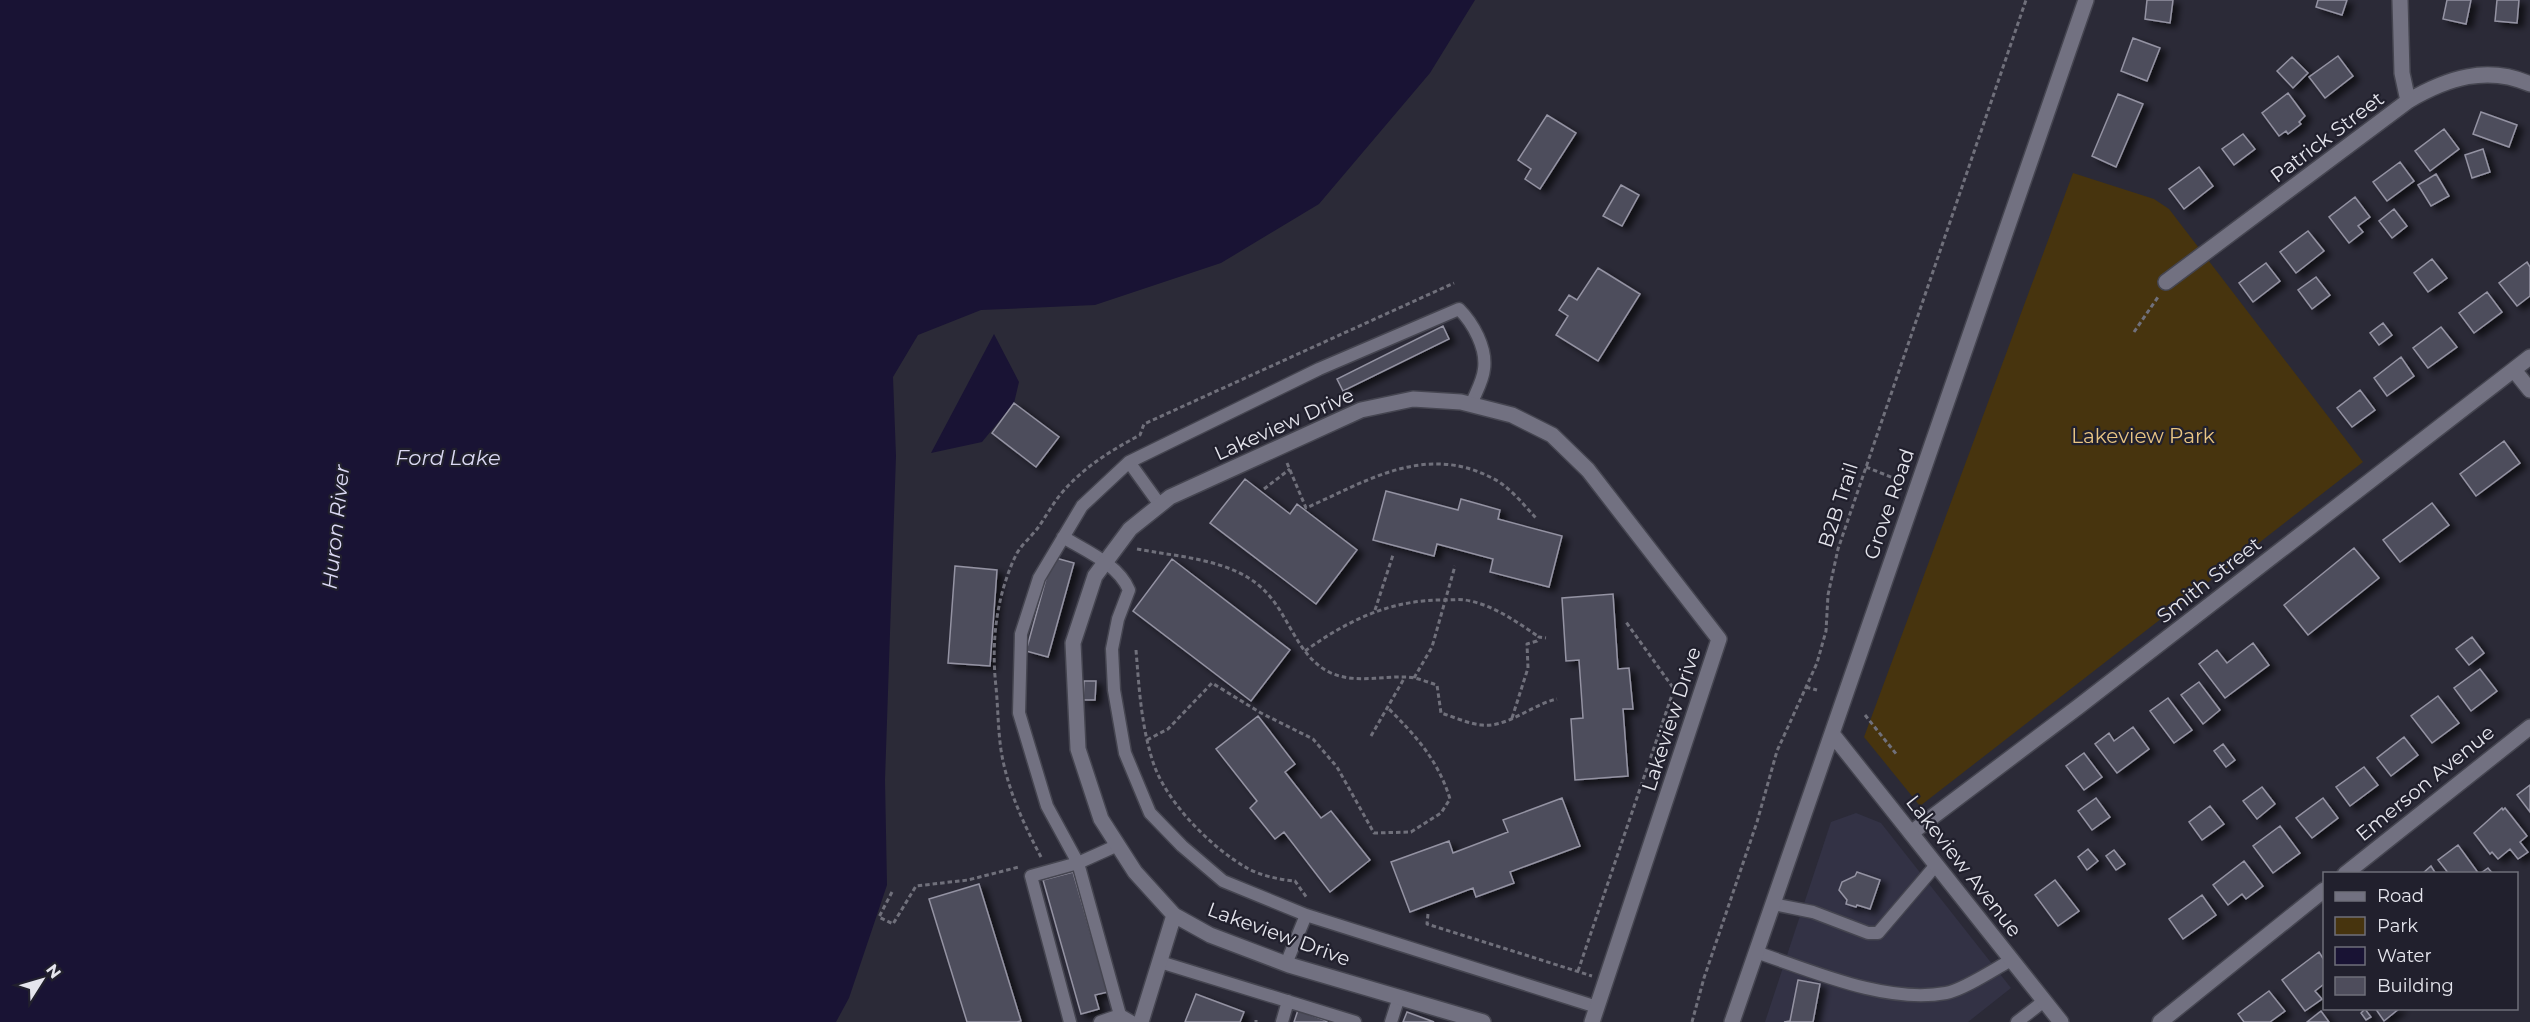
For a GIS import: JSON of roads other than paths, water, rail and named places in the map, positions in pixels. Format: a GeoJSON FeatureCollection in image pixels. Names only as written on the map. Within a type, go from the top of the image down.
{"type":"FeatureCollection","features":[{"type":"Feature","properties":{"kind":"street","name":"Grove Road"},"geometry":{"type":"LineString","coordinates":[[1732,1022],[2086,0]]}},
{"type":"Feature","properties":{"kind":"street"},"geometry":{"type":"LineString","coordinates":[[2400,0],[2402,73],[2408,101]]}},
{"type":"Feature","properties":{"kind":"street","name":"Patrick Street"},"geometry":{"type":"LineString","coordinates":[[2166,282],[2408,101],[2430,88],[2469,75],[2512,76],[2530,84]]}},
{"type":"Feature","properties":{"kind":"street","name":"Smith Street"},"geometry":{"type":"LineString","coordinates":[[1911,833],[2078,707],[2530,357]]}},
{"type":"Feature","properties":{"kind":"street"},"geometry":{"type":"LineString","coordinates":[[2514,370],[2530,390]]}},
{"type":"Feature","properties":{"kind":"street","name":"Lakeview Drive"},"geometry":{"type":"LineString","coordinates":[[1483,1022],[1286,964],[1210,935],[1174,915],[1135,872],[1101,819],[1078,749],[1073,643],[1095,576],[1130,529],[1160,505],[1181,492],[1361,411],[1413,399],[1471,405],[1512,415],[1552,435],[1588,470],[1719,639],[1592,1022]]}},
{"type":"Feature","properties":{"kind":"street","name":"Emerson Avenue"},"geometry":{"type":"LineString","coordinates":[[2346,872],[2530,727]]}},
{"type":"Feature","properties":{"kind":"street","name":"Lakeview Avenue"},"geometry":{"type":"LineString","coordinates":[[1833,735],[2061,1022]]}},
{"type":"Feature","properties":{"kind":"street"},"geometry":{"type":"LineString","coordinates":[[2160,1022],[2323,892]]}},
{"type":"Feature","properties":{"kind":"street"},"geometry":{"type":"LineString","coordinates":[[1141,1022],[1174,915]]}},
{"type":"Feature","properties":{"kind":"lane"},"geometry":{"type":"LineString","coordinates":[[1132,1022],[1120,1015],[1078,863],[1047,806],[1019,712],[1021,634],[1039,578],[1082,506],[1129,462],[1319,369],[1459,309],[1469,320],[1481,345],[1485,368],[1471,405]]}},
{"type":"Feature","properties":{"kind":"lane"},"geometry":{"type":"LineString","coordinates":[[1129,462],[1160,505]]}},
{"type":"Feature","properties":{"kind":"lane"},"geometry":{"type":"LineString","coordinates":[[1063,537],[1105,563],[1124,580],[1129,590],[1118,619],[1112,649],[1114,690],[1125,753],[1150,813],[1182,846],[1222,881],[1308,916],[1597,1007]]}},
{"type":"Feature","properties":{"kind":"lane"},"geometry":{"type":"LineString","coordinates":[[1070,1022],[1031,876],[1078,863],[1118,845]]}},
{"type":"Feature","properties":{"kind":"lane"},"geometry":{"type":"LineString","coordinates":[[1773,904],[1813,912],[1868,933],[1878,933],[1936,865]]}},
{"type":"Feature","properties":{"kind":"lane"},"geometry":{"type":"LineString","coordinates":[[1286,964],[1308,916]]}},
{"type":"Feature","properties":{"kind":"lane"},"geometry":{"type":"LineString","coordinates":[[1756,952],[1874,989],[1916,996],[1948,993],[2011,960]]}},
{"type":"Feature","properties":{"kind":"lane"},"geometry":{"type":"LineString","coordinates":[[1160,962],[1288,1001],[1340,1020],[1355,1022]]}},
{"type":"Feature","properties":{"kind":"lane"},"geometry":{"type":"LineString","coordinates":[[1391,1022],[1399,997]]}},
{"type":"Feature","properties":{"kind":"lane"},"geometry":{"type":"LineString","coordinates":[[1282,1022],[1288,1001]]}},
{"type":"Feature","properties":{"kind":"lane"},"geometry":{"type":"LineString","coordinates":[[2017,1022],[2044,1001]]}},
{"type":"Feature","properties":{"kind":"lane"},"geometry":{"type":"LineString","coordinates":[[1100,1022],[1120,1015]]}},
{"type":"Feature","properties":{"kind":"water","name":"Ford Lake"},"geometry":{"type":"Polygon","coordinates":[[[0,0],[1475,0],[1430,73],[1319,204],[1221,263],[1095,305],[981,310],[918,335],[893,377],[896,456],[885,780],[887,885],[849,998],[836,1022],[0,1022],[0,0]]]}},
{"type":"Feature","properties":{"kind":"water"},"geometry":{"type":"Polygon","coordinates":[[[994,334],[1019,382],[1014,403],[982,442],[931,453],[994,334]]]}},
{"type":"Feature","properties":{"kind":"park label","name":"Lakeview Park"},"geometry":{"type":"Point","coordinates":[2143,436]}},
{"type":"Feature","properties":{"kind":"water label","name":"Huron River"},"geometry":{"type":"Point","coordinates":[336,527]}}]}
